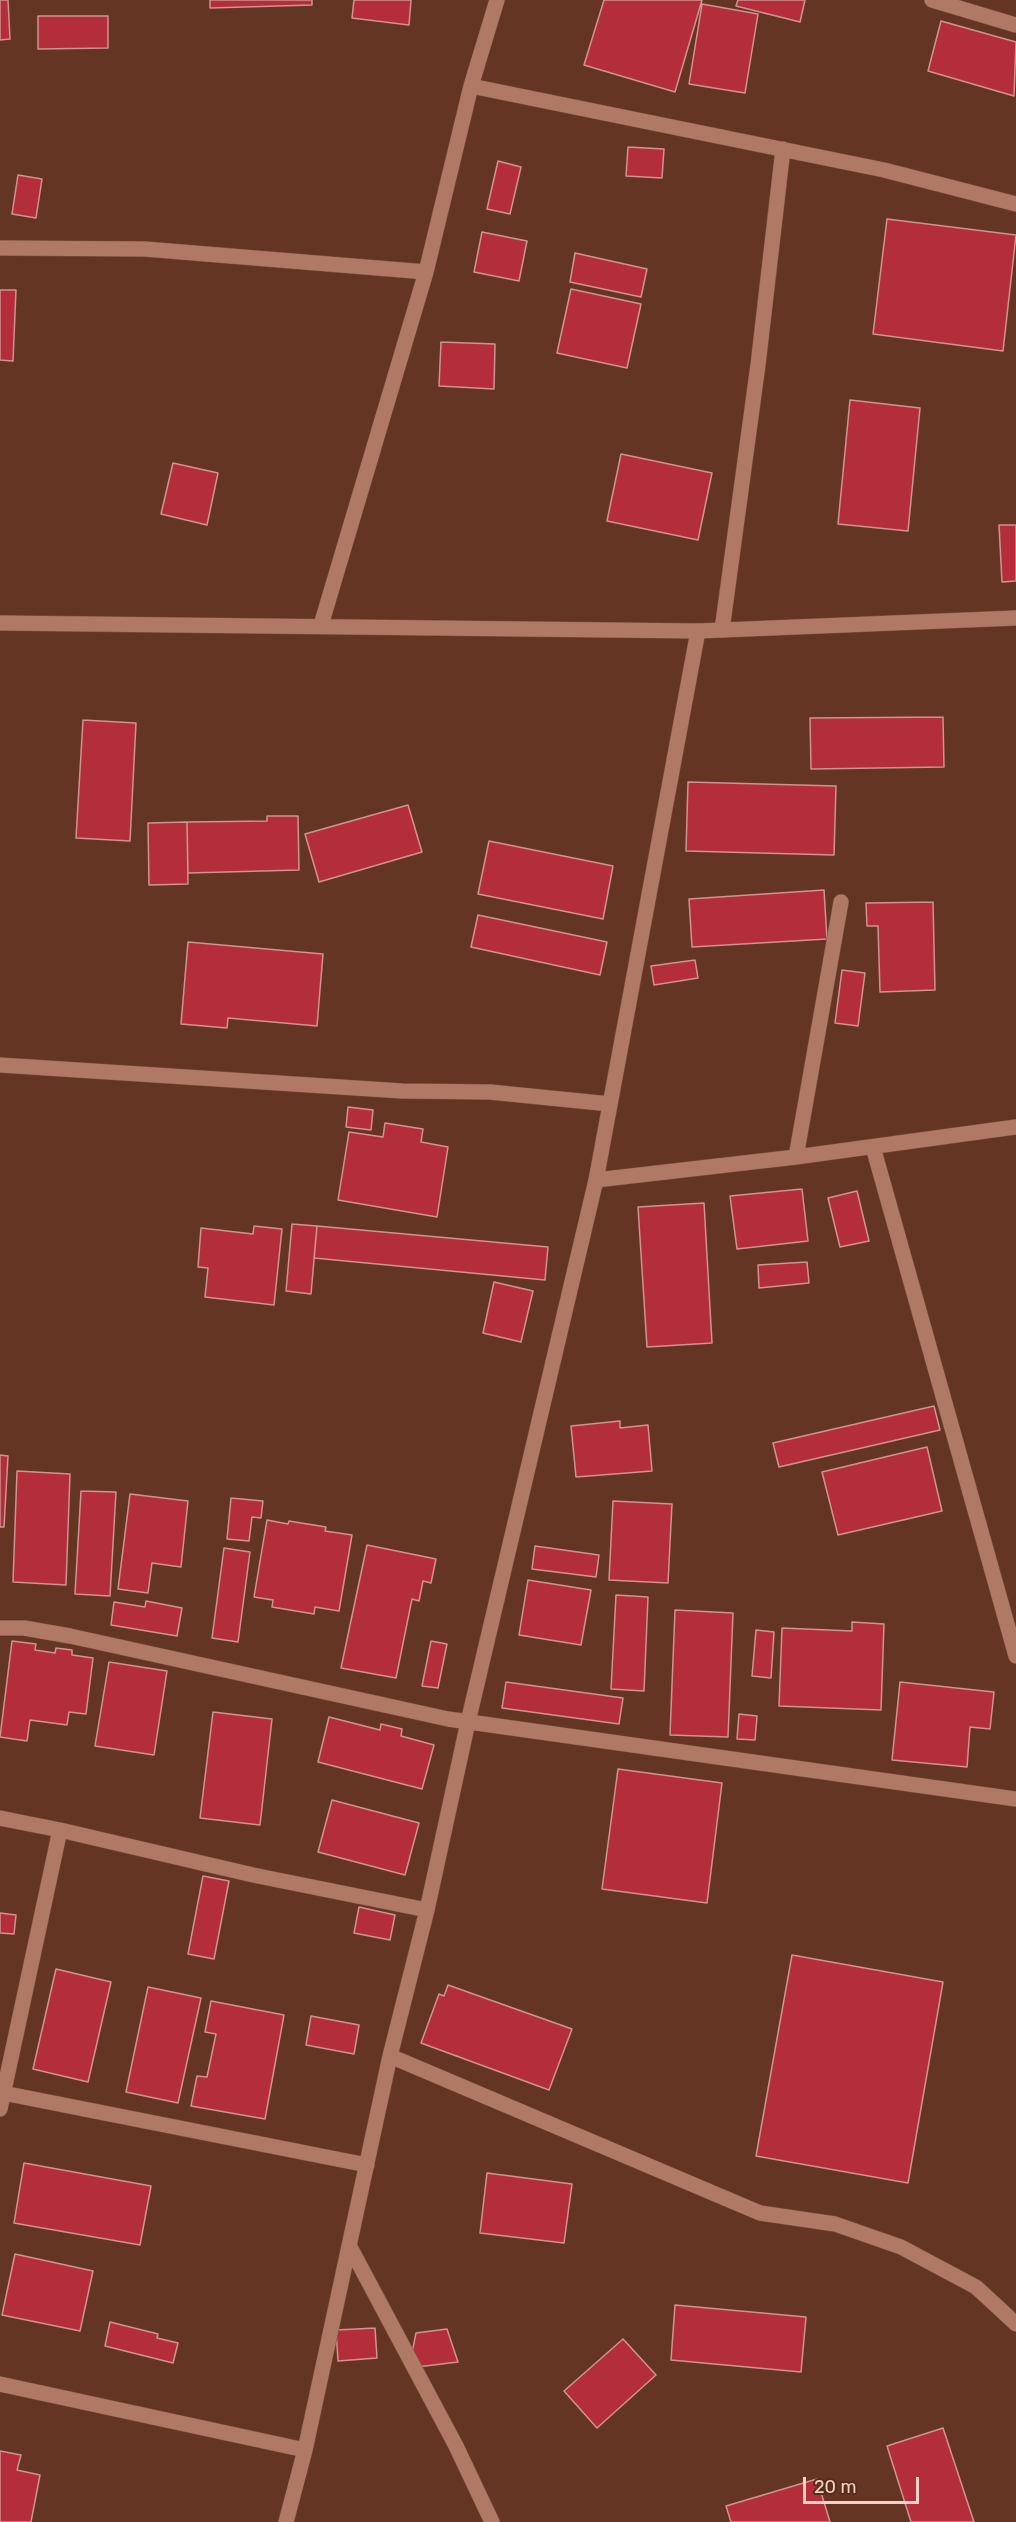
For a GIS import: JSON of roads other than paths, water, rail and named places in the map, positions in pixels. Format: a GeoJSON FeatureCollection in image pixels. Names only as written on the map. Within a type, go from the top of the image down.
{"type":"FeatureCollection","features":[{"type":"Feature","properties":{"kind":"street"},"geometry":{"type":"LineString","coordinates":[[321,625],[426,272],[471,86],[497,0]]}},
{"type":"Feature","properties":{"kind":"street"},"geometry":{"type":"LineString","coordinates":[[938,1],[1016,26]]}},
{"type":"Feature","properties":{"kind":"street"},"geometry":{"type":"LineString","coordinates":[[471,86],[884,170],[1016,204]]}},
{"type":"Feature","properties":{"kind":"street"},"geometry":{"type":"LineString","coordinates":[[722,630],[758,365],[783,149]]}},
{"type":"Feature","properties":{"kind":"street"},"geometry":{"type":"LineString","coordinates":[[0,248],[145,249],[426,272]]}},
{"type":"Feature","properties":{"kind":"street"},"geometry":{"type":"LineString","coordinates":[[0,623],[698,631],[1016,618]]}},
{"type":"Feature","properties":{"kind":"street"},"geometry":{"type":"LineString","coordinates":[[286,2522],[305,2450],[390,2056],[427,1910],[468,1722],[596,1180],[698,631]]}},
{"type":"Feature","properties":{"kind":"street"},"geometry":{"type":"LineString","coordinates":[[796,1157],[842,902]]}},
{"type":"Feature","properties":{"kind":"street"},"geometry":{"type":"LineString","coordinates":[[0,1065],[402,1091],[490,1092],[610,1104]]}},
{"type":"Feature","properties":{"kind":"street"},"geometry":{"type":"LineString","coordinates":[[596,1180],[796,1157],[1016,1127]]}},
{"type":"Feature","properties":{"kind":"street"},"geometry":{"type":"LineString","coordinates":[[873,1147],[1016,1656]]}},
{"type":"Feature","properties":{"kind":"street"},"geometry":{"type":"LineString","coordinates":[[0,1628],[70,1636],[468,1722],[1016,1799]]}},
{"type":"Feature","properties":{"kind":"street"},"geometry":{"type":"LineString","coordinates":[[0,1818],[253,1875],[427,1910]]}},
{"type":"Feature","properties":{"kind":"street"},"geometry":{"type":"LineString","coordinates":[[60,1830],[2,2101],[367,2165]]}},
{"type":"Feature","properties":{"kind":"street"},"geometry":{"type":"LineString","coordinates":[[390,2056],[760,2213],[835,2224],[901,2247],[976,2287],[1016,2324]]}},
{"type":"Feature","properties":{"kind":"street"},"geometry":{"type":"LineString","coordinates":[[350,2247],[456,2446],[492,2522]]}},
{"type":"Feature","properties":{"kind":"street"},"geometry":{"type":"LineString","coordinates":[[0,2384],[305,2450]]}}]}
